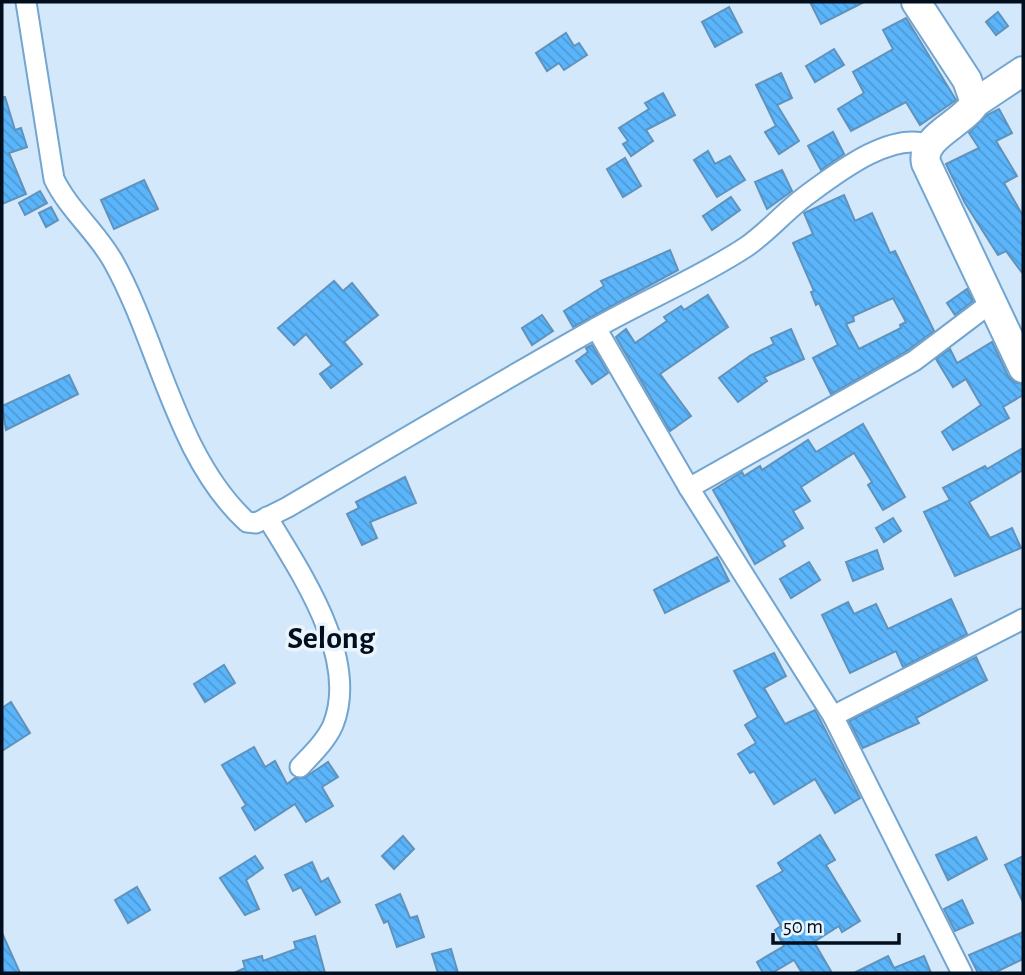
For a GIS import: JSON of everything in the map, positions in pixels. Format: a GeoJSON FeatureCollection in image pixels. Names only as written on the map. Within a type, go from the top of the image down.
{"type":"FeatureCollection","features":[{"type":"Feature","properties":{"kind":"street"},"geometry":{"type":"LineString","coordinates":[[26,2],[54,179],[64,199],[92,228],[114,262],[143,326],[172,401],[208,472],[247,522],[256,523],[267,517],[596,328],[749,245],[791,207],[857,162],[902,141],[916,140],[929,145]]}},
{"type":"Feature","properties":{"kind":"street"},"geometry":{"type":"LineString","coordinates":[[916,2],[967,80],[975,103]]}},
{"type":"Feature","properties":{"kind":"street"},"geometry":{"type":"LineString","coordinates":[[1023,71],[975,103],[960,121],[925,151],[926,163],[1023,368]]}},
{"type":"Feature","properties":{"kind":"street"},"geometry":{"type":"LineString","coordinates":[[688,488],[924,354],[992,302]]}},
{"type":"Feature","properties":{"kind":"street"},"geometry":{"type":"LineString","coordinates":[[596,328],[688,488],[833,716],[962,973]]}},
{"type":"Feature","properties":{"kind":"street"},"geometry":{"type":"LineString","coordinates":[[267,517],[308,586],[334,648],[339,681],[332,725],[320,746],[300,767]]}},
{"type":"Feature","properties":{"kind":"street"},"geometry":{"type":"LineString","coordinates":[[833,716],[1023,619]]}},
{"type":"Feature","properties":{"kind":"building"},"geometry":{"type":"Polygon","coordinates":[[[810,2],[864,2],[821,24],[810,2]]]}},
{"type":"Feature","properties":{"kind":"building"},"geometry":{"type":"Polygon","coordinates":[[[729,7],[742,32],[715,47],[702,22],[729,7]]]}},
{"type":"Feature","properties":{"kind":"building"},"geometry":{"type":"Polygon","coordinates":[[[998,12],[1008,26],[996,35],[986,22],[998,12]]]}},
{"type":"Feature","properties":{"kind":"building"},"geometry":{"type":"Polygon","coordinates":[[[906,18],[956,100],[920,125],[906,102],[851,131],[838,109],[864,93],[853,72],[893,49],[883,30],[906,18]]]}},
{"type":"Feature","properties":{"kind":"building"},"geometry":{"type":"Polygon","coordinates":[[[566,33],[574,46],[579,43],[587,55],[564,70],[559,63],[547,71],[536,53],[566,33]]]}},
{"type":"Feature","properties":{"kind":"building"},"geometry":{"type":"Polygon","coordinates":[[[834,49],[844,65],[815,82],[806,66],[834,49]]]}},
{"type":"Feature","properties":{"kind":"building"},"geometry":{"type":"Polygon","coordinates":[[[781,73],[792,98],[777,105],[799,141],[779,154],[765,132],[776,126],[756,85],[781,73]]]}},
{"type":"Feature","properties":{"kind":"building"},"geometry":{"type":"Polygon","coordinates":[[[663,93],[675,115],[646,130],[653,141],[631,156],[623,144],[628,141],[619,128],[649,109],[645,103],[663,93]]]}},
{"type":"Feature","properties":{"kind":"building"},"geometry":{"type":"Polygon","coordinates":[[[2,97],[5,97],[15,130],[21,128],[27,147],[9,153],[26,194],[2,204],[2,97]]]}},
{"type":"Feature","properties":{"kind":"building"},"geometry":{"type":"Polygon","coordinates":[[[999,109],[1012,133],[996,141],[1017,176],[1004,183],[1023,216],[1023,274],[1006,251],[998,255],[965,203],[946,164],[979,148],[969,133],[987,115],[999,109]]]}},
{"type":"Feature","properties":{"kind":"building"},"geometry":{"type":"Polygon","coordinates":[[[833,132],[844,154],[821,170],[808,146],[833,132]]]}},
{"type":"Feature","properties":{"kind":"building"},"geometry":{"type":"Polygon","coordinates":[[[708,151],[715,164],[730,156],[745,180],[717,197],[694,160],[708,151]]]}},
{"type":"Feature","properties":{"kind":"building"},"geometry":{"type":"Polygon","coordinates":[[[625,158],[641,186],[623,197],[607,169],[625,158]]]}},
{"type":"Feature","properties":{"kind":"building"},"geometry":{"type":"Polygon","coordinates":[[[782,170],[792,191],[767,209],[755,182],[782,170]]]}},
{"type":"Feature","properties":{"kind":"building"},"geometry":{"type":"Polygon","coordinates":[[[144,180],[158,209],[114,229],[101,200],[144,180]]]}},
{"type":"Feature","properties":{"kind":"building"},"geometry":{"type":"Polygon","coordinates":[[[40,191],[47,203],[25,215],[19,203],[40,191]]]}},
{"type":"Feature","properties":{"kind":"building"},"geometry":{"type":"Polygon","coordinates":[[[844,195],[855,221],[872,213],[890,253],[895,251],[934,331],[907,351],[831,394],[813,358],[838,345],[819,303],[816,305],[811,292],[814,291],[793,243],[813,234],[804,213],[844,195]],[[893,298],[853,316],[854,321],[846,324],[859,349],[901,328],[900,325],[906,322],[893,298]]]}},
{"type":"Feature","properties":{"kind":"building"},"geometry":{"type":"Polygon","coordinates":[[[731,197],[740,210],[712,230],[703,216],[731,197]]]}},
{"type":"Feature","properties":{"kind":"building"},"geometry":{"type":"Polygon","coordinates":[[[51,207],[58,220],[46,227],[39,213],[51,207]]]}},
{"type":"Feature","properties":{"kind":"building"},"geometry":{"type":"Polygon","coordinates":[[[670,250],[678,270],[573,327],[564,311],[604,286],[601,281],[670,250]]]}},
{"type":"Feature","properties":{"kind":"building"},"geometry":{"type":"Polygon","coordinates":[[[334,281],[343,291],[352,283],[378,315],[344,342],[362,364],[331,388],[320,374],[332,365],[306,334],[294,345],[278,328],[334,281]]]}},
{"type":"Feature","properties":{"kind":"building"},"geometry":{"type":"Polygon","coordinates":[[[967,289],[973,301],[955,315],[947,303],[967,289]]]}},
{"type":"Feature","properties":{"kind":"building"},"geometry":{"type":"Polygon","coordinates":[[[708,295],[728,327],[660,374],[691,416],[670,431],[616,337],[626,329],[635,343],[667,321],[664,317],[681,306],[684,310],[708,295]]]}},
{"type":"Feature","properties":{"kind":"building"},"geometry":{"type":"Polygon","coordinates":[[[542,315],[553,331],[532,345],[522,328],[542,315]]]}},
{"type":"Feature","properties":{"kind":"building"},"geometry":{"type":"Polygon","coordinates":[[[791,329],[804,359],[764,377],[767,381],[738,402],[719,378],[751,355],[774,344],[771,338],[791,329]]]}},
{"type":"Feature","properties":{"kind":"building"},"geometry":{"type":"Polygon","coordinates":[[[992,342],[1008,376],[1014,382],[1023,384],[1023,395],[1003,407],[1009,418],[953,450],[942,432],[981,405],[966,379],[953,387],[936,359],[950,349],[957,363],[992,342]]]}},
{"type":"Feature","properties":{"kind":"building"},"geometry":{"type":"Polygon","coordinates":[[[592,345],[608,373],[592,384],[576,361],[588,352],[586,348],[592,345]]]}},
{"type":"Feature","properties":{"kind":"building"},"geometry":{"type":"Polygon","coordinates":[[[69,375],[78,394],[6,430],[2,406],[69,375]]]}},
{"type":"Feature","properties":{"kind":"building"},"geometry":{"type":"Polygon","coordinates":[[[863,424],[905,497],[883,510],[868,485],[872,482],[854,453],[801,487],[810,501],[793,511],[803,528],[782,541],[785,546],[755,564],[713,490],[742,472],[744,476],[760,466],[762,470],[808,440],[816,452],[863,424]]]}},
{"type":"Feature","properties":{"kind":"building"},"geometry":{"type":"Polygon","coordinates":[[[1023,448],[1023,470],[969,502],[990,538],[1012,528],[1021,548],[955,576],[924,512],[950,500],[943,488],[985,466],[987,469],[1023,448]]]}},
{"type":"Feature","properties":{"kind":"building"},"geometry":{"type":"Polygon","coordinates":[[[405,477],[416,503],[370,522],[377,538],[362,545],[347,514],[359,508],[356,502],[405,477]]]}},
{"type":"Feature","properties":{"kind":"building"},"geometry":{"type":"Polygon","coordinates":[[[893,518],[901,531],[884,542],[876,528],[893,518]]]}},
{"type":"Feature","properties":{"kind":"building"},"geometry":{"type":"Polygon","coordinates":[[[877,550],[883,569],[853,581],[846,562],[877,550]]]}},
{"type":"Feature","properties":{"kind":"building"},"geometry":{"type":"Polygon","coordinates":[[[717,557],[729,581],[665,613],[654,590],[717,557]]]}},
{"type":"Feature","properties":{"kind":"building"},"geometry":{"type":"Polygon","coordinates":[[[809,562],[820,580],[791,598],[780,579],[809,562]]]}},
{"type":"Feature","properties":{"kind":"building"},"geometry":{"type":"Polygon","coordinates":[[[951,599],[967,634],[903,667],[896,651],[850,673],[822,615],[848,602],[854,614],[876,604],[888,629],[951,599]]]}},
{"type":"Feature","properties":{"kind":"building"},"geometry":{"type":"Polygon","coordinates":[[[774,653],[786,676],[764,688],[785,724],[815,710],[860,798],[835,813],[815,779],[774,804],[754,771],[750,773],[738,754],[756,743],[745,725],[758,717],[734,671],[774,653]]]}},
{"type":"Feature","properties":{"kind":"building"},"geometry":{"type":"Polygon","coordinates":[[[976,657],[987,680],[916,718],[919,723],[863,748],[849,721],[976,657]]]}},
{"type":"Feature","properties":{"kind":"building"},"geometry":{"type":"Polygon","coordinates":[[[224,665],[235,683],[205,702],[194,684],[224,665]]]}},
{"type":"Feature","properties":{"kind":"building"},"geometry":{"type":"Polygon","coordinates":[[[11,702],[30,733],[2,751],[2,708],[11,702]]]}},
{"type":"Feature","properties":{"kind":"building"},"geometry":{"type":"Polygon","coordinates":[[[254,747],[265,767],[275,761],[287,784],[295,778],[304,778],[328,762],[338,777],[322,787],[333,806],[306,822],[295,804],[255,830],[242,808],[246,805],[222,765],[254,747]]]}},
{"type":"Feature","properties":{"kind":"building"},"geometry":{"type":"Polygon","coordinates":[[[820,835],[835,860],[826,865],[860,921],[842,932],[839,926],[814,942],[832,973],[802,973],[794,960],[772,973],[763,973],[757,962],[784,946],[775,930],[781,926],[757,886],[783,871],[778,863],[820,835]]]}},
{"type":"Feature","properties":{"kind":"building"},"geometry":{"type":"Polygon","coordinates":[[[403,836],[414,849],[394,869],[382,856],[403,836]]]}},
{"type":"Feature","properties":{"kind":"building"},"geometry":{"type":"Polygon","coordinates":[[[976,837],[987,859],[948,880],[936,855],[976,837]]]}},
{"type":"Feature","properties":{"kind":"building"},"geometry":{"type":"Polygon","coordinates":[[[255,856],[263,868],[246,880],[259,909],[245,915],[220,878],[255,856]]]}},
{"type":"Feature","properties":{"kind":"building"},"geometry":{"type":"Polygon","coordinates":[[[1023,856],[1023,902],[1005,865],[1023,856]]]}},
{"type":"Feature","properties":{"kind":"building"},"geometry":{"type":"Polygon","coordinates":[[[312,862],[321,882],[328,878],[340,902],[316,915],[301,887],[293,891],[285,875],[312,862]]]}},
{"type":"Feature","properties":{"kind":"building"},"geometry":{"type":"Polygon","coordinates":[[[137,887],[150,910],[128,923],[115,900],[137,887]]]}},
{"type":"Feature","properties":{"kind":"building"},"geometry":{"type":"Polygon","coordinates":[[[400,894],[410,918],[417,916],[424,937],[397,947],[388,921],[384,923],[376,905],[400,894]]]}},
{"type":"Feature","properties":{"kind":"building"},"geometry":{"type":"Polygon","coordinates":[[[962,900],[973,923],[955,931],[944,909],[962,900]]]}},
{"type":"Feature","properties":{"kind":"building"},"geometry":{"type":"Polygon","coordinates":[[[1023,932],[1023,959],[994,973],[978,973],[969,955],[1023,932]]]}},
{"type":"Feature","properties":{"kind":"building"},"geometry":{"type":"Polygon","coordinates":[[[2,933],[20,973],[2,973],[2,933]]]}},
{"type":"Feature","properties":{"kind":"building"},"geometry":{"type":"Polygon","coordinates":[[[315,936],[325,973],[234,973],[245,968],[243,961],[262,956],[263,961],[296,949],[294,942],[315,936]]]}},
{"type":"Feature","properties":{"kind":"building"},"geometry":{"type":"Polygon","coordinates":[[[451,949],[458,973],[438,973],[432,954],[451,949]]]}},
{"type":"Feature","properties":{"kind":"building"},"geometry":{"type":"Polygon","coordinates":[[[888,956],[894,968],[924,956],[931,973],[854,973],[888,956]]]}},
{"type":"Feature","properties":{"kind":"district","name":"Selong"},"geometry":{"type":"Point","coordinates":[331,637]}}]}
